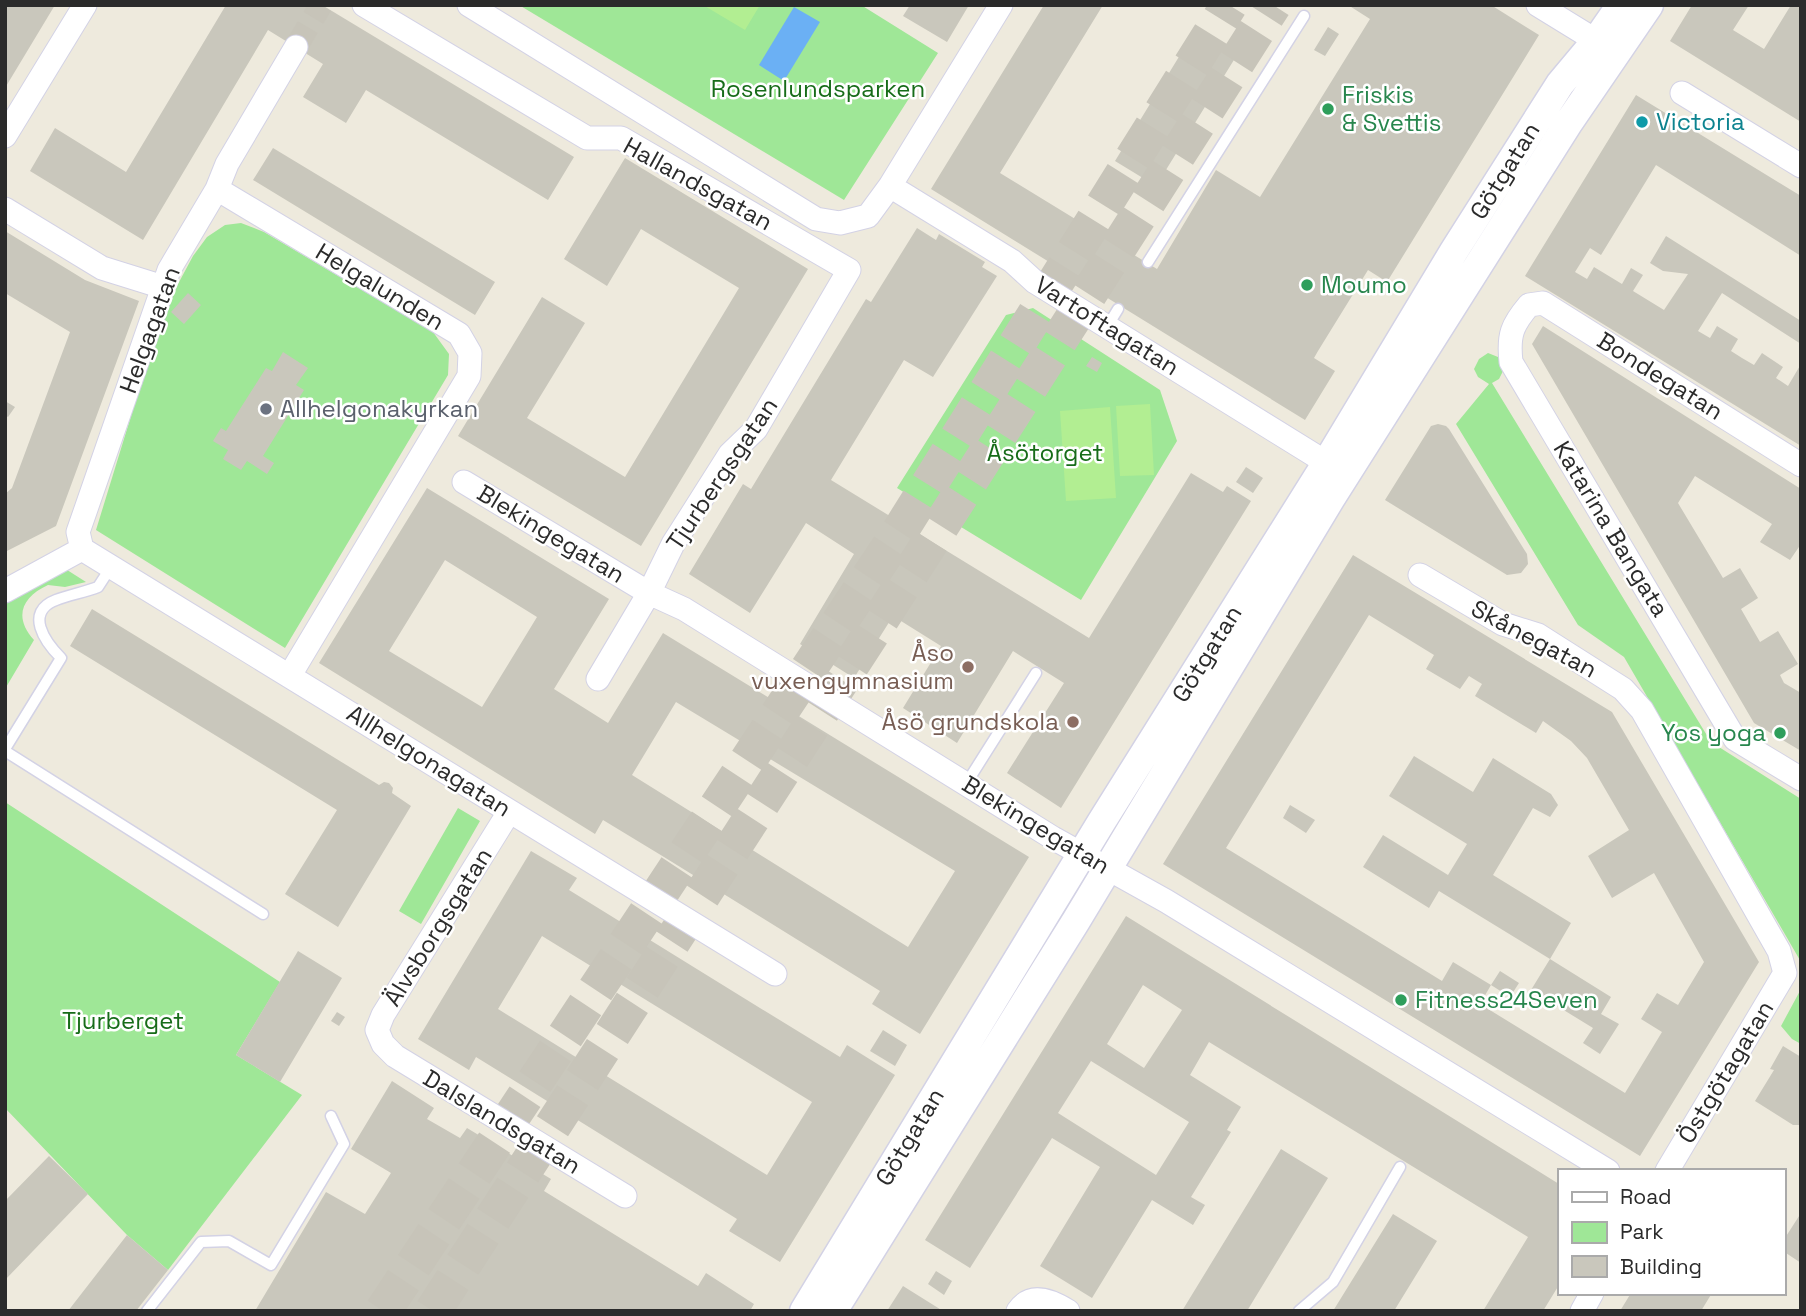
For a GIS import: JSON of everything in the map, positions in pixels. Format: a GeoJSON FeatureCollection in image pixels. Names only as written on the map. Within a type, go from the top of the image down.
{"type":"FeatureCollection","features":[{"type":"Feature","properties":{"kind":"street"},"geometry":{"type":"LineString","coordinates":[[5,136],[85,5]]}},
{"type":"Feature","properties":{"kind":"street","name":"Hallandsgatan"},"geometry":{"type":"LineString","coordinates":[[364,5],[587,138],[621,138],[849,270]]}},
{"type":"Feature","properties":{"kind":"street","name":"Hallandsgatan"},"geometry":{"type":"LineString","coordinates":[[469,5],[816,219],[840,223],[867,216],[890,186]]}},
{"type":"Feature","properties":{"kind":"street"},"geometry":{"type":"LineString","coordinates":[[890,186],[1001,5]]}},
{"type":"Feature","properties":{"kind":"street"},"geometry":{"type":"LineString","coordinates":[[1538,5],[1606,48]]}},
{"type":"Feature","properties":{"kind":"street","name":"Götgatan"},"geometry":{"type":"LineString","coordinates":[[834,1311],[1076,921],[1331,498],[1562,133],[1606,48],[1621,5]]}},
{"type":"Feature","properties":{"kind":"street","name":"Götgatan"},"geometry":{"type":"LineString","coordinates":[[804,1311],[1082,854],[1560,84],[1606,48],[1649,5]]}},
{"type":"Feature","properties":{"kind":"street","name":"Helgagatan"},"geometry":{"type":"LineString","coordinates":[[82,548],[78,532],[169,270],[217,189],[226,164],[296,47]]}},
{"type":"Feature","properties":{"kind":"street"},"geometry":{"type":"LineString","coordinates":[[1682,93],[1801,166]]}},
{"type":"Feature","properties":{"kind":"street","name":"Vartoftagatan"},"geometry":{"type":"LineString","coordinates":[[890,186],[1012,261],[1035,282],[1113,318],[1326,463]]}},
{"type":"Feature","properties":{"kind":"street","name":"Helgalunden"},"geometry":{"type":"LineString","coordinates":[[217,189],[459,334],[470,353],[469,376],[290,675]]}},
{"type":"Feature","properties":{"kind":"street"},"geometry":{"type":"LineString","coordinates":[[5,209],[102,268],[163,287]]}},
{"type":"Feature","properties":{"kind":"street","name":"Tjurbergsgatan"},"geometry":{"type":"LineString","coordinates":[[598,679],[649,593],[665,557],[730,454],[756,429],[849,270]]}},
{"type":"Feature","properties":{"kind":"street","name":"Bondegatan"},"geometry":{"type":"LineString","coordinates":[[1521,315],[1529,305],[1544,303],[1801,465]]}},
{"type":"Feature","properties":{"kind":"street","name":"Katarina Bangata"},"geometry":{"type":"LineString","coordinates":[[1521,315],[1508,341],[1511,362],[1735,739],[1801,779]]}},
{"type":"Feature","properties":{"kind":"street","name":"Blekingegatan"},"geometry":{"type":"LineString","coordinates":[[464,482],[649,593],[684,609],[966,784],[1166,901],[1605,1169]]}},
{"type":"Feature","properties":{"kind":"street"},"geometry":{"type":"LineString","coordinates":[[5,591],[82,548]]}},
{"type":"Feature","properties":{"kind":"street","name":"Allhelgonagatan"},"geometry":{"type":"LineString","coordinates":[[82,548],[775,974]]}},
{"type":"Feature","properties":{"kind":"street","name":"Skånegatan"},"geometry":{"type":"LineString","coordinates":[[1420,575],[1503,624],[1538,635],[1623,689],[1642,710],[1779,951],[1785,973]]}},
{"type":"Feature","properties":{"kind":"street","name":"Älvsborgsgatan"},"geometry":{"type":"LineString","coordinates":[[383,1044],[377,1030],[383,1015],[509,812]]}},
{"type":"Feature","properties":{"kind":"street","name":"Östgötagatan"},"geometry":{"type":"LineString","coordinates":[[1668,1169],[1785,973]]}},
{"type":"Feature","properties":{"kind":"street","name":"Dalslandsgatan"},"geometry":{"type":"LineString","coordinates":[[383,1044],[394,1056],[625,1196]]}},
{"type":"Feature","properties":{"kind":"street"},"geometry":{"type":"LineString","coordinates":[[1582,1311],[1591,1295]]}},
{"type":"Feature","properties":{"kind":"street"},"geometry":{"type":"LineString","coordinates":[[1018,1311],[1023,1304],[1036,1298],[1055,1303],[1068,1311]]}},
{"type":"Feature","properties":{"kind":"lane"},"geometry":{"type":"LineString","coordinates":[[1148,262],[1304,16]]}},
{"type":"Feature","properties":{"kind":"lane"},"geometry":{"type":"LineString","coordinates":[[111,567],[98,587],[57,600],[41,612],[38,624],[42,634],[47,644],[61,658],[5,750],[263,914]]}},
{"type":"Feature","properties":{"kind":"lane"},"geometry":{"type":"LineString","coordinates":[[966,784],[1036,673]]}},
{"type":"Feature","properties":{"kind":"lane"},"geometry":{"type":"LineString","coordinates":[[147,1311],[201,1242],[229,1241],[271,1265],[344,1144],[331,1116]]}},
{"type":"Feature","properties":{"kind":"lane"},"geometry":{"type":"LineString","coordinates":[[1299,1311],[1333,1282],[1400,1167]]}},
{"type":"Feature","properties":{"kind":"green space","name":"Rosenlundsparken"},"geometry":{"type":"Polygon","coordinates":[[[519,5],[861,5],[938,53],[844,200],[519,5]]]}},
{"type":"Feature","properties":{"kind":"green space"},"geometry":{"type":"Polygon","coordinates":[[[703,5],[760,5],[745,30],[703,5]]]}},
{"type":"Feature","properties":{"kind":"green space"},"geometry":{"type":"Polygon","coordinates":[[[241,223],[264,232],[433,332],[449,354],[448,375],[285,648],[96,530],[163,312],[193,256],[207,237],[225,225],[241,223]]]}},
{"type":"Feature","properties":{"kind":"green space","name":"Åsötorget"},"geometry":{"type":"Polygon","coordinates":[[[1033,308],[1160,390],[1177,441],[1081,600],[897,488],[1006,315],[1033,308]]]}},
{"type":"Feature","properties":{"kind":"green space"},"geometry":{"type":"Polygon","coordinates":[[[1488,353],[1498,357],[1504,369],[1499,379],[1492,383],[1711,742],[1801,799],[1801,962],[1624,657],[1578,625],[1456,424],[1489,384],[1478,377],[1474,369],[1479,359],[1488,353]]]}},
{"type":"Feature","properties":{"kind":"green space"},"geometry":{"type":"Polygon","coordinates":[[[1150,404],[1154,475],[1120,476],[1116,406],[1150,404]]]}},
{"type":"Feature","properties":{"kind":"green space"},"geometry":{"type":"Polygon","coordinates":[[[1110,407],[1116,498],[1066,501],[1060,411],[1110,407]]]}},
{"type":"Feature","properties":{"kind":"green space"},"geometry":{"type":"Polygon","coordinates":[[[64,568],[86,582],[65,587],[48,585],[32,595],[23,608],[22,616],[34,640],[5,689],[5,600],[64,568]]]}},
{"type":"Feature","properties":{"kind":"green space","name":"Tjurberget"},"geometry":{"type":"Polygon","coordinates":[[[5,802],[280,982],[236,1055],[302,1095],[168,1270],[127,1235],[5,1108],[5,802]]]}},
{"type":"Feature","properties":{"kind":"green space"},"geometry":{"type":"Polygon","coordinates":[[[458,808],[480,821],[421,924],[399,911],[458,808]]]}},
{"type":"Feature","properties":{"kind":"green space"},"geometry":{"type":"Polygon","coordinates":[[[1801,989],[1801,1044],[1792,1039],[1781,1026],[1801,989]]]}},
{"type":"Feature","properties":{"kind":"water"},"geometry":{"type":"Polygon","coordinates":[[[794,7],[820,22],[784,81],[759,65],[794,7]]]}},
{"type":"Feature","properties":{"kind":"building"},"geometry":{"type":"Polygon","coordinates":[[[5,5],[55,5],[5,88],[5,5]]]}},
{"type":"Feature","properties":{"kind":"building"},"geometry":{"type":"Polygon","coordinates":[[[226,5],[322,5],[574,157],[548,200],[366,90],[346,123],[303,97],[323,64],[268,30],[143,240],[30,171],[55,128],[126,172],[226,5]]]}},
{"type":"Feature","properties":{"kind":"building"},"geometry":{"type":"Polygon","coordinates":[[[910,5],[969,5],[947,42],[903,16],[910,5]]]}},
{"type":"Feature","properties":{"kind":"building"},"geometry":{"type":"Polygon","coordinates":[[[1044,5],[1103,5],[1000,173],[1157,269],[1216,170],[1260,197],[1370,19],[1348,5],[1491,5],[1539,35],[1387,282],[1368,270],[1318,351],[1314,358],[1335,371],[1305,420],[931,189],[1044,5]]]}},
{"type":"Feature","properties":{"kind":"building"},"geometry":{"type":"Polygon","coordinates":[[[1692,5],[1749,5],[1733,30],[1764,49],[1791,5],[1801,5],[1801,122],[1670,41],[1692,5]]]}},
{"type":"Feature","properties":{"kind":"building"},"geometry":{"type":"Polygon","coordinates":[[[1328,27],[1339,34],[1325,56],[1314,50],[1328,27]]]}},
{"type":"Feature","properties":{"kind":"building"},"geometry":{"type":"Polygon","coordinates":[[[1196,29],[1237,55],[1156,186],[1115,161],[1196,29]]]}},
{"type":"Feature","properties":{"kind":"building"},"geometry":{"type":"Polygon","coordinates":[[[1636,95],[1801,196],[1801,256],[1656,165],[1601,255],[1590,248],[1575,272],[1587,279],[1594,267],[1622,284],[1631,268],[1643,275],[1633,291],[1664,310],[1688,274],[1663,271],[1650,263],[1666,236],[1801,321],[1801,344],[1722,293],[1698,331],[1710,338],[1717,326],[1738,339],[1731,351],[1754,365],[1762,353],[1783,367],[1776,378],[1788,386],[1801,364],[1801,446],[1525,276],[1636,95]]]}},
{"type":"Feature","properties":{"kind":"building"},"geometry":{"type":"Polygon","coordinates":[[[273,148],[495,282],[475,315],[253,180],[273,148]]]}},
{"type":"Feature","properties":{"kind":"building"},"geometry":{"type":"Polygon","coordinates":[[[625,158],[808,269],[641,546],[458,436],[542,297],[585,323],[527,418],[625,477],[739,288],[641,229],[607,286],[564,259],[625,158]]]}},
{"type":"Feature","properties":{"kind":"building"},"geometry":{"type":"Polygon","coordinates":[[[917,228],[936,240],[939,234],[985,262],[982,267],[997,276],[933,377],[904,360],[831,480],[1089,638],[1191,473],[1223,492],[1227,486],[1251,501],[1061,808],[1007,773],[1064,683],[1013,651],[957,743],[903,708],[941,646],[893,616],[854,678],[800,644],[854,554],[806,523],[750,613],[689,574],[743,484],[751,489],[866,299],[871,302],[917,228]]]}},
{"type":"Feature","properties":{"kind":"building"},"geometry":{"type":"Polygon","coordinates":[[[5,231],[85,280],[139,301],[56,526],[5,552],[5,494],[12,488],[70,332],[5,293],[5,231]]]}},
{"type":"Feature","properties":{"kind":"building"},"geometry":{"type":"Polygon","coordinates":[[[188,293],[201,305],[184,324],[171,312],[188,293]]]}},
{"type":"Feature","properties":{"kind":"building"},"geometry":{"type":"Polygon","coordinates":[[[1543,326],[1801,489],[1801,544],[1790,560],[1760,542],[1772,524],[1695,476],[1678,503],[1723,578],[1740,568],[1758,598],[1741,609],[1760,642],[1778,631],[1798,664],[1780,675],[1784,683],[1801,693],[1801,751],[1754,723],[1532,344],[1543,326]]]}},
{"type":"Feature","properties":{"kind":"building","name":"Allhelgonakyrkan"},"geometry":{"type":"Polygon","coordinates":[[[283,352],[308,368],[296,385],[304,390],[263,456],[274,463],[267,474],[247,461],[241,470],[223,459],[228,450],[213,441],[221,428],[226,431],[266,368],[272,371],[283,352]]]}},
{"type":"Feature","properties":{"kind":"building"},"geometry":{"type":"Polygon","coordinates":[[[1092,357],[1102,363],[1097,372],[1086,366],[1092,357]]]}},
{"type":"Feature","properties":{"kind":"building"},"geometry":{"type":"Polygon","coordinates":[[[5,401],[15,407],[8,417],[5,415],[5,401]]]}},
{"type":"Feature","properties":{"kind":"building"},"geometry":{"type":"Polygon","coordinates":[[[1438,424],[1449,429],[1527,554],[1528,564],[1521,573],[1507,575],[1385,500],[1431,426],[1438,424]]]}},
{"type":"Feature","properties":{"kind":"building"},"geometry":{"type":"Polygon","coordinates":[[[1246,467],[1263,478],[1253,493],[1236,482],[1246,467]]]}},
{"type":"Feature","properties":{"kind":"building"},"geometry":{"type":"Polygon","coordinates":[[[427,488],[609,599],[554,689],[608,723],[663,633],[1029,857],[920,1034],[872,1004],[880,991],[664,857],[603,820],[595,834],[319,663],[427,488]],[[445,560],[389,651],[482,707],[537,617],[445,560]],[[676,702],[632,775],[908,947],[955,871],[676,702]]]}},
{"type":"Feature","properties":{"kind":"building"},"geometry":{"type":"Polygon","coordinates":[[[1353,555],[1612,712],[1759,962],[1640,1156],[1163,864],[1353,555]],[[1369,615],[1226,848],[1442,981],[1453,962],[1491,985],[1480,1004],[1625,1093],[1662,1032],[1641,1019],[1657,993],[1678,1005],[1704,962],[1654,873],[1612,898],[1588,856],[1629,830],[1587,758],[1571,741],[1543,721],[1536,733],[1475,696],[1482,684],[1469,676],[1460,689],[1426,669],[1434,655],[1369,615]]]}},
{"type":"Feature","properties":{"kind":"building"},"geometry":{"type":"Polygon","coordinates":[[[92,609],[379,785],[389,783],[393,788],[392,793],[411,806],[338,927],[285,894],[337,810],[70,646],[92,609]]]}},
{"type":"Feature","properties":{"kind":"building"},"geometry":{"type":"Polygon","coordinates":[[[1414,756],[1473,792],[1493,758],[1551,794],[1558,805],[1550,817],[1533,808],[1493,875],[1571,923],[1550,959],[1439,891],[1429,908],[1363,867],[1383,835],[1448,875],[1467,844],[1389,796],[1414,756]]]}},
{"type":"Feature","properties":{"kind":"building"},"geometry":{"type":"Polygon","coordinates":[[[1290,805],[1315,820],[1306,833],[1283,818],[1290,805]]]}},
{"type":"Feature","properties":{"kind":"building"},"geometry":{"type":"Polygon","coordinates":[[[531,851],[577,878],[569,890],[765,1011],[840,1057],[847,1045],[895,1075],[780,1262],[729,1231],[737,1219],[476,1057],[469,1070],[418,1039],[531,851]],[[542,936],[498,1009],[767,1175],[812,1102],[542,936]]]}},
{"type":"Feature","properties":{"kind":"building"},"geometry":{"type":"Polygon","coordinates":[[[1126,916],[1558,1183],[1558,1287],[1543,1311],[1483,1311],[1528,1237],[1209,1042],[1190,1075],[1241,1107],[1227,1130],[1231,1132],[1191,1197],[1205,1205],[1193,1225],[1152,1200],[1092,1298],[1040,1266],[1100,1167],[1052,1138],[970,1268],[925,1240],[1126,916]],[[1143,985],[1107,1044],[1144,1068],[1182,1010],[1143,985]],[[1091,1061],[1058,1113],[1156,1175],[1189,1122],[1091,1061]]]}},
{"type":"Feature","properties":{"kind":"building"},"geometry":{"type":"Polygon","coordinates":[[[298,951],[342,978],[280,1082],[236,1055],[298,951]]]}},
{"type":"Feature","properties":{"kind":"building"},"geometry":{"type":"Polygon","coordinates":[[[1550,959],[1611,997],[1601,1014],[1619,1024],[1600,1054],[1583,1043],[1593,1028],[1531,990],[1550,959]]]}},
{"type":"Feature","properties":{"kind":"building"},"geometry":{"type":"Polygon","coordinates":[[[1500,971],[1519,983],[1510,997],[1491,985],[1500,971]]]}},
{"type":"Feature","properties":{"kind":"building"},"geometry":{"type":"Polygon","coordinates":[[[337,1012],[345,1017],[339,1026],[331,1021],[337,1012]]]}},
{"type":"Feature","properties":{"kind":"building"},"geometry":{"type":"Polygon","coordinates":[[[883,1030],[907,1045],[895,1066],[870,1051],[883,1030]]]}},
{"type":"Feature","properties":{"kind":"building"},"geometry":{"type":"Polygon","coordinates":[[[1783,1046],[1801,1057],[1801,1125],[1793,1125],[1755,1101],[1774,1070],[1770,1069],[1783,1046]]]}},
{"type":"Feature","properties":{"kind":"building"},"geometry":{"type":"Polygon","coordinates":[[[392,1081],[434,1108],[427,1119],[460,1138],[467,1128],[551,1179],[544,1191],[698,1286],[706,1273],[754,1304],[750,1311],[255,1311],[326,1192],[365,1214],[391,1173],[351,1149],[392,1081]]]}},
{"type":"Feature","properties":{"kind":"building"},"geometry":{"type":"Polygon","coordinates":[[[1281,1149],[1328,1178],[1247,1311],[1182,1311],[1281,1149]]]}},
{"type":"Feature","properties":{"kind":"building"},"geometry":{"type":"Polygon","coordinates":[[[49,1156],[88,1194],[5,1280],[5,1201],[49,1156]]]}},
{"type":"Feature","properties":{"kind":"building"},"geometry":{"type":"Polygon","coordinates":[[[1801,1213],[1801,1263],[1785,1252],[1785,1238],[1801,1213]]]}},
{"type":"Feature","properties":{"kind":"building"},"geometry":{"type":"Polygon","coordinates":[[[1393,1214],[1437,1241],[1394,1311],[1333,1311],[1393,1214]]]}},
{"type":"Feature","properties":{"kind":"building"},"geometry":{"type":"Polygon","coordinates":[[[127,1235],[168,1270],[136,1311],[68,1311],[127,1235]]]}},
{"type":"Feature","properties":{"kind":"building"},"geometry":{"type":"Polygon","coordinates":[[[936,1271],[952,1281],[944,1295],[928,1284],[936,1271]]]}},
{"type":"Feature","properties":{"kind":"building"},"geometry":{"type":"Polygon","coordinates":[[[903,1286],[943,1311],[887,1311],[903,1286]]]}},
{"type":"Feature","properties":{"kind":"building"},"geometry":{"type":"Polygon","coordinates":[[[1630,1295],[1711,1295],[1701,1311],[1620,1311],[1630,1295]]]}},
{"type":"Feature","properties":{"kind":"tunnel"},"geometry":{"type":"LineString","coordinates":[[296,47],[321,5]]}},
{"type":"Feature","properties":{"kind":"tunnel"},"geometry":{"type":"LineString","coordinates":[[383,1311],[900,531],[1229,5]]}},
{"type":"Feature","properties":{"kind":"tunnel"},"geometry":{"type":"LineString","coordinates":[[433,1311],[926,549],[1273,5]]}},
{"type":"Feature","properties":{"kind":"place","name":"Friskis & Svettis"},"geometry":{"type":"Point","coordinates":[1328,109]}},
{"type":"Feature","properties":{"kind":"place","name":"Victoria"},"geometry":{"type":"Point","coordinates":[1642,122]}},
{"type":"Feature","properties":{"kind":"place","name":"Moumo"},"geometry":{"type":"Point","coordinates":[1307,285]}},
{"type":"Feature","properties":{"kind":"place","name":"Allhelgonakyrkan"},"geometry":{"type":"Point","coordinates":[266,409]}},
{"type":"Feature","properties":{"kind":"place","name":"Åso vuxengymnasium"},"geometry":{"type":"Point","coordinates":[968,667]}},
{"type":"Feature","properties":{"kind":"place","name":"Åsö grundskola"},"geometry":{"type":"Point","coordinates":[1073,722]}},
{"type":"Feature","properties":{"kind":"place","name":"Yos yoga"},"geometry":{"type":"Point","coordinates":[1780,733]}},
{"type":"Feature","properties":{"kind":"place","name":"Fitness24Seven"},"geometry":{"type":"Point","coordinates":[1401,1000]}}]}
